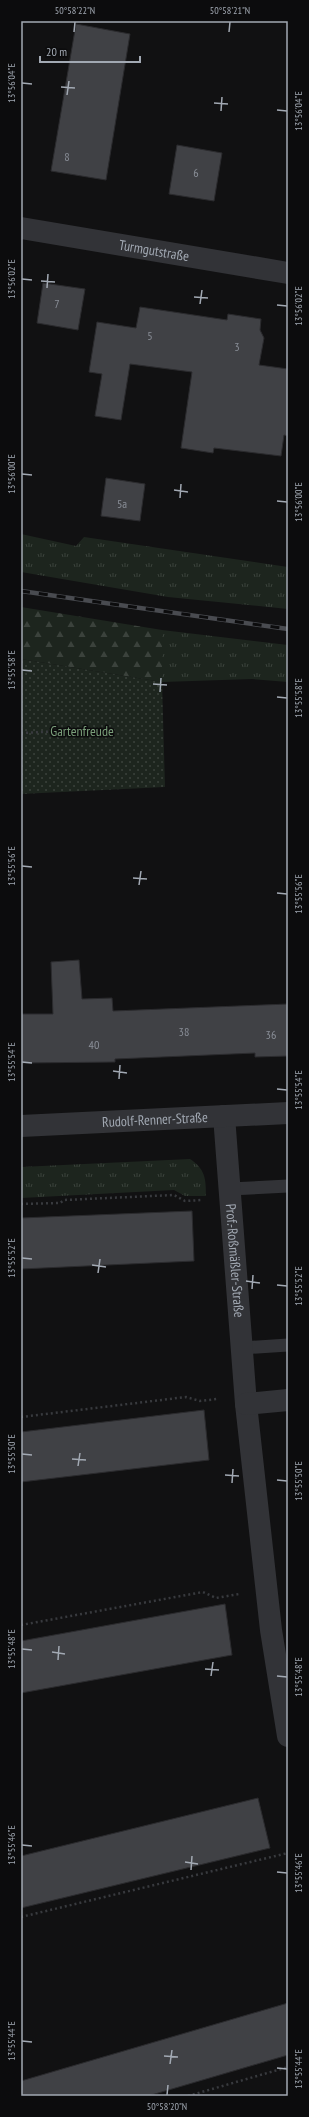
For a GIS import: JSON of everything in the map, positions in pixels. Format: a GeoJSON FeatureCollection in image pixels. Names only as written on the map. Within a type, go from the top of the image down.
{"type":"FeatureCollection","features":[{"type":"Feature","properties":{"kind":"street","name":"Turmgutstraße"},"geometry":{"type":"LineString","coordinates":[[21,228],[288,273]]}},
{"type":"Feature","properties":{"kind":"street","name":"Rudolf-Renner-Straße"},"geometry":{"type":"LineString","coordinates":[[21,1126],[288,1113]]}},
{"type":"Feature","properties":{"kind":"street","name":"Prof.-Roßmäßler-Straße"},"geometry":{"type":"LineString","coordinates":[[224,1116],[246,1400],[267,1588],[280,1629],[288,1736]]}},
{"type":"Feature","properties":{"kind":"street"},"geometry":{"type":"LineString","coordinates":[[246,1400],[288,1400]]}},
{"type":"Feature","properties":{"kind":"lane"},"geometry":{"type":"LineString","coordinates":[[230,1194],[288,1186]]}},
{"type":"Feature","properties":{"kind":"lane"},"geometry":{"type":"LineString","coordinates":[[242,1348],[288,1345]]}},
{"type":"Feature","properties":{"kind":"path"},"geometry":{"type":"LineString","coordinates":[[21,733],[62,731]]}},
{"type":"Feature","properties":{"kind":"path"},"geometry":{"type":"LineString","coordinates":[[21,1204],[60,1202],[64,1200],[174,1195],[185,1201],[230,1194]]}},
{"type":"Feature","properties":{"kind":"path"},"geometry":{"type":"LineString","coordinates":[[21,1417],[186,1397],[200,1401],[246,1400]]}},
{"type":"Feature","properties":{"kind":"path"},"geometry":{"type":"LineString","coordinates":[[21,1625],[203,1592],[216,1598],[267,1588]]}},
{"type":"Feature","properties":{"kind":"path"},"geometry":{"type":"LineString","coordinates":[[21,1917],[288,1853]]}},
{"type":"Feature","properties":{"kind":"path"},"geometry":{"type":"LineString","coordinates":[[188,2096],[288,2067]]}},
{"type":"Feature","properties":{"kind":"green space"},"geometry":{"type":"Polygon","coordinates":[[[21,534],[76,546],[84,537],[288,567],[288,609],[168,597],[21,572],[21,534]]]}},
{"type":"Feature","properties":{"kind":"green space"},"geometry":{"type":"Polygon","coordinates":[[[21,607],[162,630],[162,682],[21,659],[21,607]]]}},
{"type":"Feature","properties":{"kind":"green space"},"geometry":{"type":"Polygon","coordinates":[[[162,630],[288,645],[288,682],[252,679],[162,682],[162,630]]]}},
{"type":"Feature","properties":{"kind":"green space","name":"Gartenfreude"},"geometry":{"type":"Polygon","coordinates":[[[21,659],[162,682],[165,787],[21,794],[21,659]]]}},
{"type":"Feature","properties":{"kind":"green space"},"geometry":{"type":"Polygon","coordinates":[[[190,1159],[199,1166],[204,1174],[206,1196],[185,1196],[174,1190],[21,1198],[21,1167],[190,1159]]]}},
{"type":"Feature","properties":{"kind":"building"},"geometry":{"type":"Polygon","coordinates":[[[76,24],[130,34],[106,180],[51,171],[76,24]]]}},
{"type":"Feature","properties":{"kind":"building"},"geometry":{"type":"Polygon","coordinates":[[[177,145],[222,153],[214,201],[169,194],[177,145]]]}},
{"type":"Feature","properties":{"kind":"building"},"geometry":{"type":"Polygon","coordinates":[[[43,283],[85,289],[78,330],[37,323],[43,283]]]}},
{"type":"Feature","properties":{"kind":"building"},"geometry":{"type":"Polygon","coordinates":[[[140,307],[227,320],[228,314],[261,319],[260,330],[264,338],[259,365],[288,369],[288,436],[284,435],[281,456],[214,448],[213,453],[181,448],[192,372],[130,364],[121,420],[95,416],[102,374],[89,372],[97,322],[136,328],[140,307]]]}},
{"type":"Feature","properties":{"kind":"building"},"geometry":{"type":"Polygon","coordinates":[[[106,478],[145,484],[140,521],[101,516],[106,478]]]}},
{"type":"Feature","properties":{"kind":"building"},"geometry":{"type":"Polygon","coordinates":[[[79,960],[82,999],[112,998],[113,1011],[288,1004],[288,1056],[255,1057],[255,1053],[115,1059],[115,1062],[21,1063],[21,1014],[53,1014],[51,962],[79,960]]]}},
{"type":"Feature","properties":{"kind":"building"},"geometry":{"type":"Polygon","coordinates":[[[192,1211],[194,1261],[21,1269],[21,1218],[192,1211]]]}},
{"type":"Feature","properties":{"kind":"building"},"geometry":{"type":"Polygon","coordinates":[[[204,1410],[209,1460],[21,1482],[21,1432],[204,1410]]]}},
{"type":"Feature","properties":{"kind":"building"},"geometry":{"type":"Polygon","coordinates":[[[225,1604],[232,1655],[21,1693],[21,1641],[225,1604]]]}},
{"type":"Feature","properties":{"kind":"building"},"geometry":{"type":"Polygon","coordinates":[[[258,1798],[270,1848],[21,1908],[21,1856],[258,1798]]]}},
{"type":"Feature","properties":{"kind":"building"},"geometry":{"type":"Polygon","coordinates":[[[288,2003],[288,2055],[148,2096],[21,2096],[21,2081],[288,2003]]]}},
{"type":"Feature","properties":{"kind":"railway"},"geometry":{"type":"LineString","coordinates":[[21,591],[288,629]]}}]}
